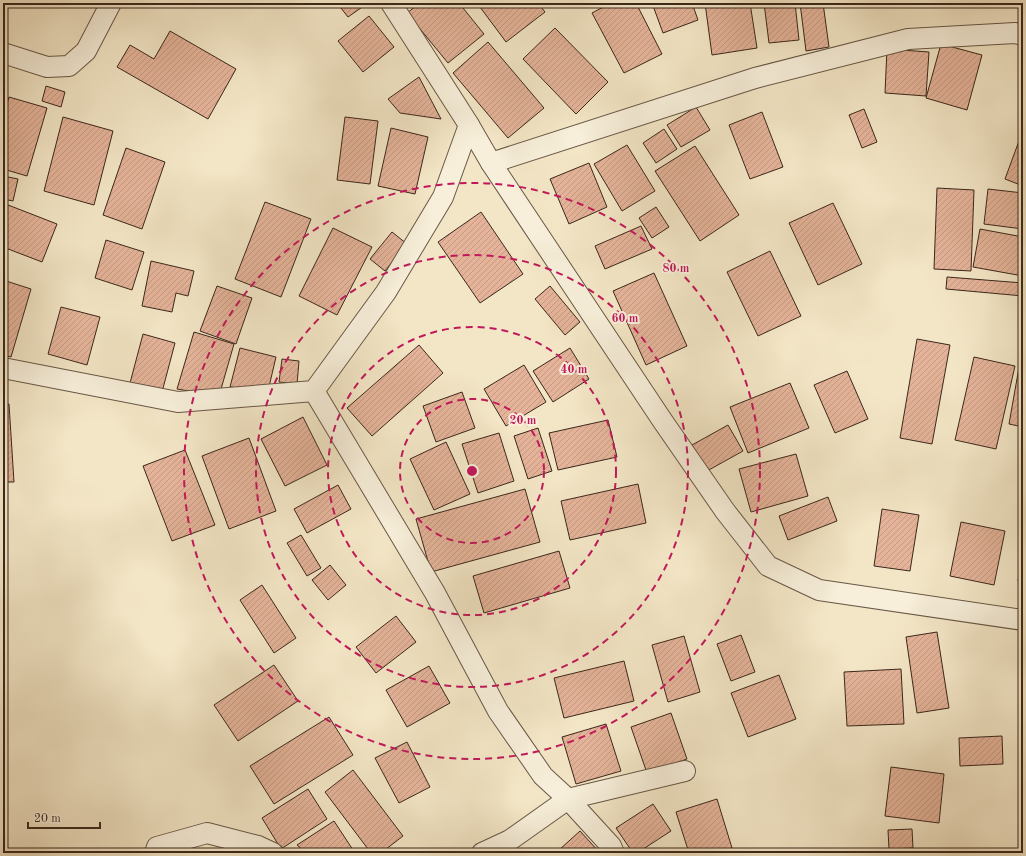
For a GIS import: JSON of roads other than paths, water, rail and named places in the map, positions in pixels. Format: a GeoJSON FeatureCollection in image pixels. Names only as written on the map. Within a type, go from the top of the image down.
{"type":"FeatureCollection","features":[{"type":"Feature","properties":{"kind":"street"},"geometry":{"type":"LineString","coordinates":[[3,52],[46,67],[70,66],[86,52],[111,3]]}},
{"type":"Feature","properties":{"kind":"street"},"geometry":{"type":"LineString","coordinates":[[391,3],[491,163],[662,420],[725,511],[768,566],[818,590],[1023,620]]}},
{"type":"Feature","properties":{"kind":"street"},"geometry":{"type":"LineString","coordinates":[[491,163],[755,78],[908,39],[1015,33],[1023,35]]}},
{"type":"Feature","properties":{"kind":"street"},"geometry":{"type":"LineString","coordinates":[[3,368],[178,402],[314,391],[386,292],[443,197],[468,125]]}},
{"type":"Feature","properties":{"kind":"street"},"geometry":{"type":"LineString","coordinates":[[314,391],[435,593],[498,711],[543,776],[568,799],[611,846],[614,853]]}},
{"type":"Feature","properties":{"kind":"street"},"geometry":{"type":"LineString","coordinates":[[482,853],[510,840],[568,799],[685,771]]}},
{"type":"Feature","properties":{"kind":"street"},"geometry":{"type":"LineString","coordinates":[[155,853],[157,847],[207,833],[258,846],[273,853]]}}]}
